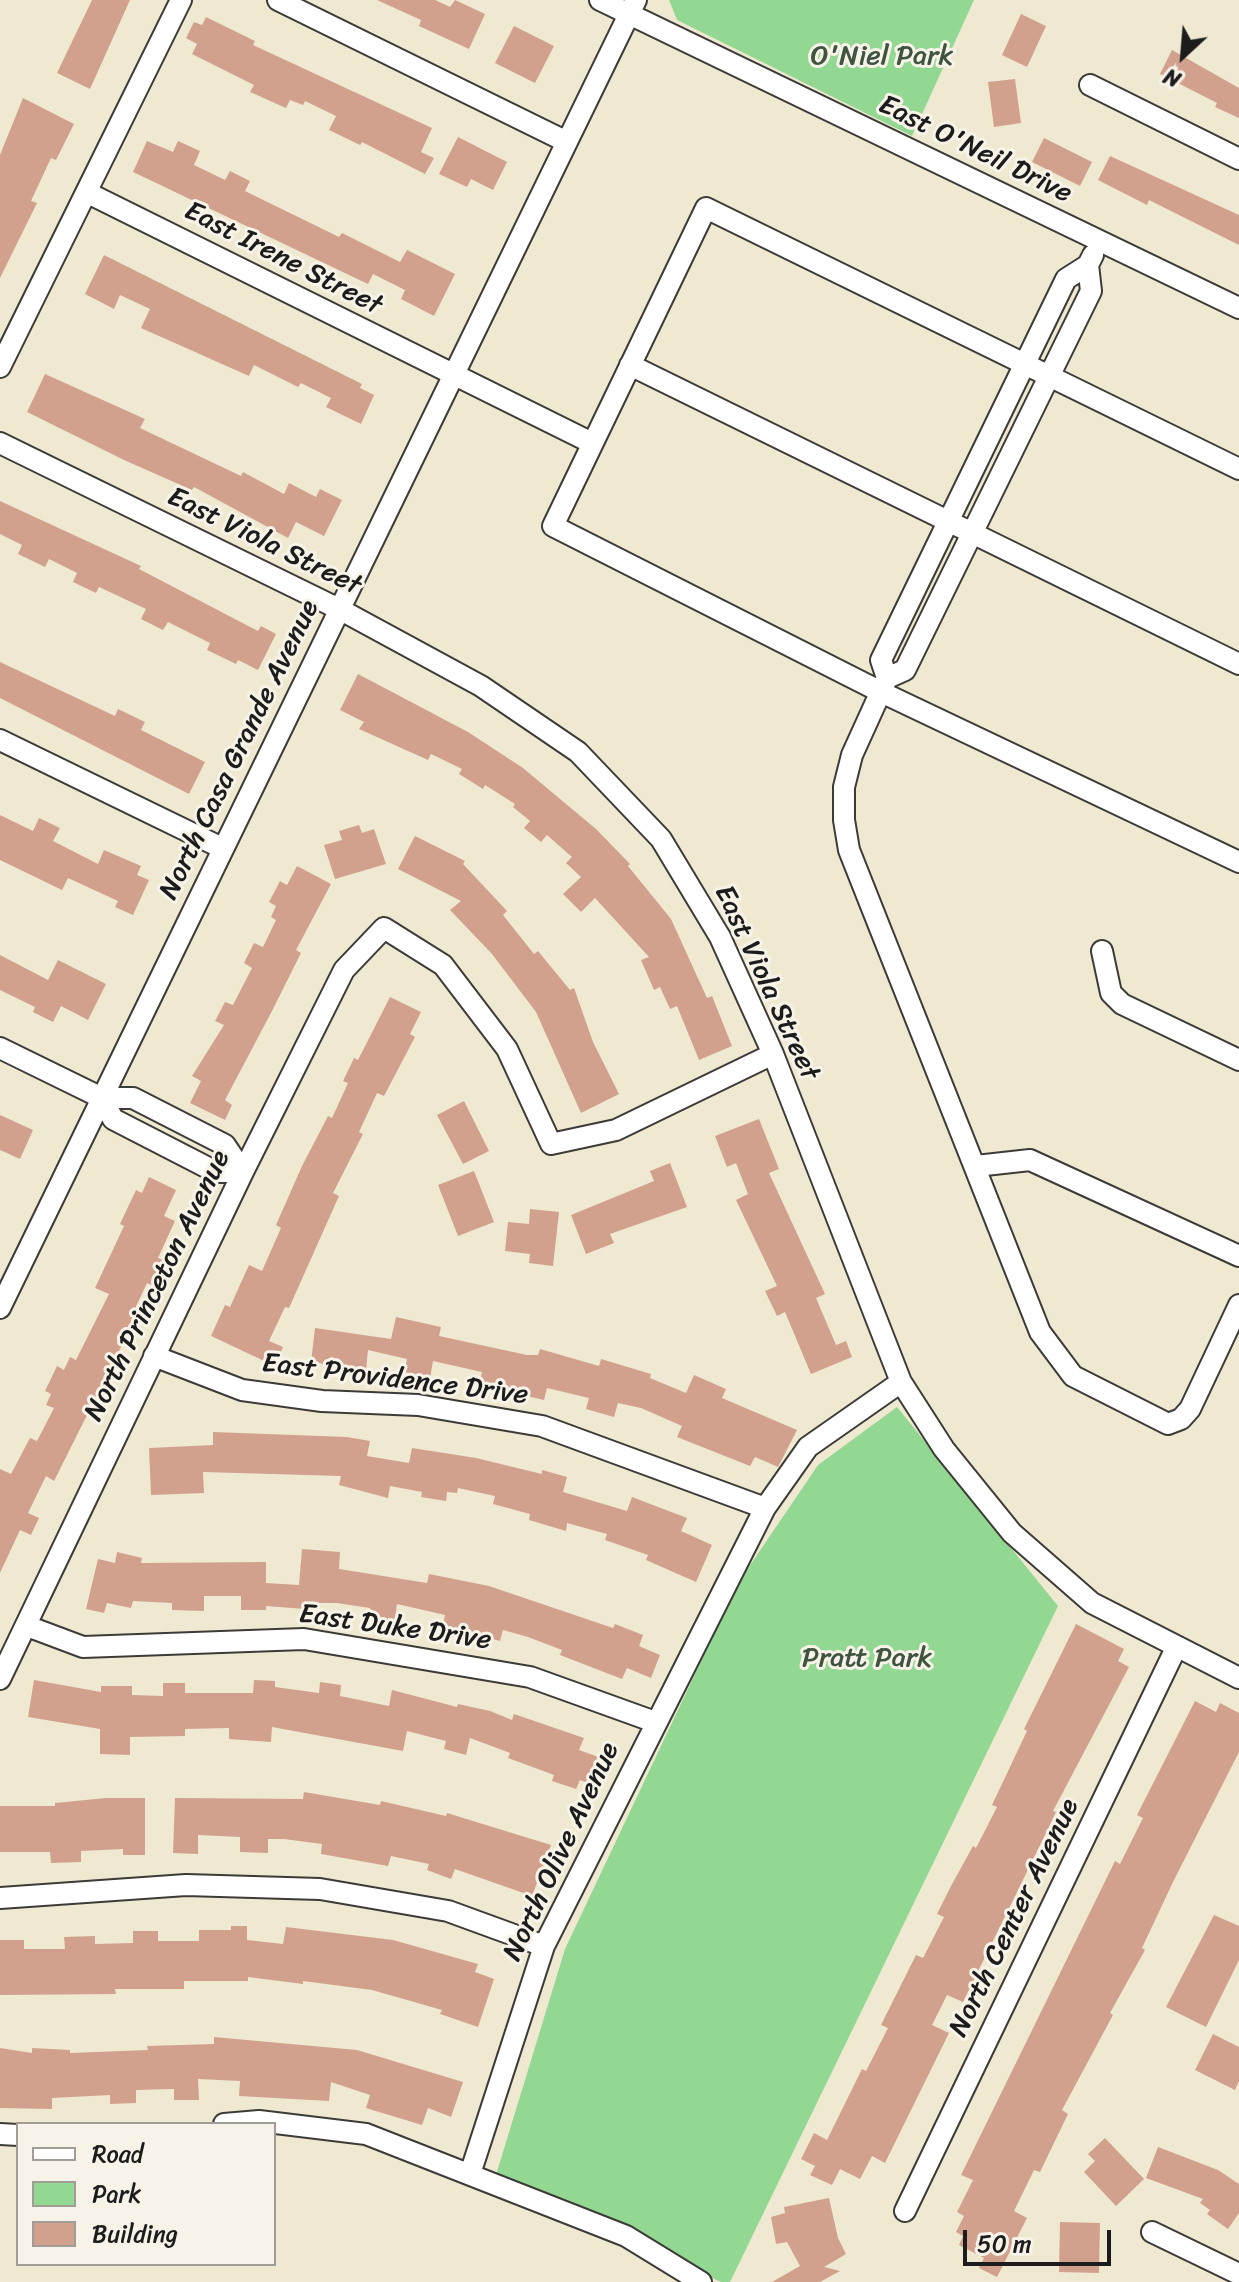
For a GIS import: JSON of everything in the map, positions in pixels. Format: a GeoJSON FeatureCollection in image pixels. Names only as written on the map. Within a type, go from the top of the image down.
{"type":"FeatureCollection","features":[{"type":"Feature","properties":{"kind":"street"},"geometry":{"type":"LineString","coordinates":[[0,367],[181,0]]}},
{"type":"Feature","properties":{"kind":"street"},"geometry":{"type":"LineString","coordinates":[[278,0],[567,142]]}},
{"type":"Feature","properties":{"kind":"street","name":"East O'Neil Drive"},"geometry":{"type":"LineString","coordinates":[[600,0],[633,7],[1239,308]]}},
{"type":"Feature","properties":{"kind":"street","name":"North Casa Grande Avenue"},"geometry":{"type":"LineString","coordinates":[[0,1308],[633,7]]}},
{"type":"Feature","properties":{"kind":"street"},"geometry":{"type":"LineString","coordinates":[[1090,85],[1239,159]]}},
{"type":"Feature","properties":{"kind":"street","name":"East Irene Street"},"geometry":{"type":"LineString","coordinates":[[88,193],[592,443]]}},
{"type":"Feature","properties":{"kind":"street"},"geometry":{"type":"LineString","coordinates":[[1239,469],[706,208],[553,526],[884,685],[1239,862]]}},
{"type":"Feature","properties":{"kind":"street"},"geometry":{"type":"LineString","coordinates":[[884,685],[881,660],[947,524],[1066,279],[1088,265],[1100,240]]}},
{"type":"Feature","properties":{"kind":"street"},"geometry":{"type":"LineString","coordinates":[[1088,265],[1091,291],[905,670],[884,685],[852,755],[844,787],[849,850],[1040,1332],[1073,1376],[1168,1424],[1181,1419],[1190,1409],[1239,1305]]}},
{"type":"Feature","properties":{"kind":"street"},"geometry":{"type":"LineString","coordinates":[[1053,307],[1077,319]]}},
{"type":"Feature","properties":{"kind":"street"},"geometry":{"type":"LineString","coordinates":[[630,365],[947,524],[1239,664]]}},
{"type":"Feature","properties":{"kind":"street","name":"East Viola Street"},"geometry":{"type":"LineString","coordinates":[[0,443],[341,610],[481,686],[578,752],[661,839],[720,937],[773,1054],[901,1382],[944,1449],[1012,1533],[1092,1603],[1239,1678]]}},
{"type":"Feature","properties":{"kind":"street"},"geometry":{"type":"LineString","coordinates":[[0,740],[222,848]]}},
{"type":"Feature","properties":{"kind":"street","name":"North Princeton Avenue"},"geometry":{"type":"LineString","coordinates":[[0,1679],[243,1172],[344,970],[384,928],[443,965],[507,1049],[551,1144],[616,1130],[773,1054]]}},
{"type":"Feature","properties":{"kind":"street"},"geometry":{"type":"LineString","coordinates":[[1102,951],[1111,993],[1122,1004],[1239,1060]]}},
{"type":"Feature","properties":{"kind":"street"},"geometry":{"type":"LineString","coordinates":[[0,1048],[102,1098],[113,1119],[216,1172],[243,1172]]}},
{"type":"Feature","properties":{"kind":"street"},"geometry":{"type":"LineString","coordinates":[[976,1166],[1030,1160],[1239,1256]]}},
{"type":"Feature","properties":{"kind":"street","name":"East Providence Drive"},"geometry":{"type":"LineString","coordinates":[[154,1356],[242,1390],[322,1401],[418,1405],[542,1426],[765,1508]]}},
{"type":"Feature","properties":{"kind":"street","name":"North Olive Avenue"},"geometry":{"type":"LineString","coordinates":[[470,2174],[544,1946],[765,1508],[808,1447],[901,1382]]}},
{"type":"Feature","properties":{"kind":"street","name":"East Duke Drive"},"geometry":{"type":"LineString","coordinates":[[27,1626],[83,1647],[304,1639],[530,1677],[655,1722]]}},
{"type":"Feature","properties":{"kind":"street","name":"North Center Avenue"},"geometry":{"type":"LineString","coordinates":[[905,2211],[1176,1648]]}},
{"type":"Feature","properties":{"kind":"street"},"geometry":{"type":"LineString","coordinates":[[0,1898],[186,1885],[320,1889],[448,1911],[544,1946]]}},
{"type":"Feature","properties":{"kind":"street"},"geometry":{"type":"LineString","coordinates":[[247,2122],[267,2122]]}},
{"type":"Feature","properties":{"kind":"street"},"geometry":{"type":"LineString","coordinates":[[276,2123],[366,2134],[626,2236],[701,2282]]}},
{"type":"Feature","properties":{"kind":"street"},"geometry":{"type":"LineString","coordinates":[[1152,2232],[1239,2274]]}},
{"type":"Feature","properties":{"kind":"green space","name":"O'Niel Park"},"geometry":{"type":"Polygon","coordinates":[[[669,0],[974,0],[912,136],[677,20],[669,0]]]}},
{"type":"Feature","properties":{"kind":"green space","name":"Pratt Park"},"geometry":{"type":"Polygon","coordinates":[[[897,1407],[1058,1606],[730,2282],[721,2282],[496,2175],[565,1949],[738,1583],[818,1465],[897,1407]]]}},
{"type":"Feature","properties":{"kind":"building"},"geometry":{"type":"Polygon","coordinates":[[[92,0],[130,0],[90,89],[57,73],[92,0]]]}},
{"type":"Feature","properties":{"kind":"building"},"geometry":{"type":"Polygon","coordinates":[[[377,0],[435,0],[450,7],[455,0],[485,14],[469,49],[419,26],[421,20],[377,0]]]}},
{"type":"Feature","properties":{"kind":"building"},"geometry":{"type":"Polygon","coordinates":[[[1021,14],[1046,26],[1027,67],[1002,55],[1021,14]]]}},
{"type":"Feature","properties":{"kind":"building"},"geometry":{"type":"Polygon","coordinates":[[[206,17],[255,41],[253,45],[432,128],[421,152],[434,158],[425,174],[362,142],[360,145],[329,130],[336,116],[305,101],[303,105],[290,100],[286,108],[250,92],[254,85],[192,54],[197,44],[186,38],[194,22],[202,25],[206,17]]]}},
{"type":"Feature","properties":{"kind":"building"},"geometry":{"type":"Polygon","coordinates":[[[514,26],[554,46],[535,83],[495,63],[514,26]]]}},
{"type":"Feature","properties":{"kind":"building"},"geometry":{"type":"Polygon","coordinates":[[[1172,50],[1239,88],[1239,118],[1160,74],[1172,50]]]}},
{"type":"Feature","properties":{"kind":"building"},"geometry":{"type":"Polygon","coordinates":[[[1015,79],[1021,123],[994,127],[988,82],[1015,79]]]}},
{"type":"Feature","properties":{"kind":"building"},"geometry":{"type":"Polygon","coordinates":[[[23,98],[74,124],[56,160],[51,158],[31,201],[37,203],[0,278],[0,155],[23,98]]]}},
{"type":"Feature","properties":{"kind":"building"},"geometry":{"type":"Polygon","coordinates":[[[458,137],[507,162],[493,190],[471,179],[467,187],[439,174],[458,137]]]}},
{"type":"Feature","properties":{"kind":"building"},"geometry":{"type":"Polygon","coordinates":[[[1044,138],[1092,162],[1080,186],[1032,162],[1044,138]]]}},
{"type":"Feature","properties":{"kind":"building"},"geometry":{"type":"Polygon","coordinates":[[[147,141],[173,152],[178,141],[200,151],[194,165],[225,180],[230,171],[250,181],[245,191],[339,237],[342,233],[400,262],[407,250],[455,274],[434,316],[401,299],[405,290],[373,274],[368,284],[133,172],[147,141]]]}},
{"type":"Feature","properties":{"kind":"building"},"geometry":{"type":"Polygon","coordinates":[[[1110,156],[1239,215],[1239,245],[1149,200],[1147,205],[1098,180],[1110,156]]]}},
{"type":"Feature","properties":{"kind":"building"},"geometry":{"type":"Polygon","coordinates":[[[104,255],[362,384],[360,388],[374,395],[361,424],[326,407],[331,398],[301,383],[298,387],[254,365],[249,376],[141,328],[150,309],[120,295],[114,309],[85,294],[104,255]]]}},
{"type":"Feature","properties":{"kind":"building"},"geometry":{"type":"Polygon","coordinates":[[[45,374],[145,419],[140,428],[241,476],[243,472],[284,494],[289,483],[316,497],[320,489],[342,500],[324,536],[296,522],[288,538],[194,487],[192,490],[124,460],[27,412],[45,374]]]}},
{"type":"Feature","properties":{"kind":"building"},"geometry":{"type":"Polygon","coordinates":[[[0,501],[141,566],[139,569],[258,631],[261,626],[276,634],[258,670],[238,660],[236,664],[207,650],[210,643],[168,622],[163,630],[141,619],[146,609],[99,587],[96,593],[73,582],[77,573],[49,559],[45,567],[18,554],[22,545],[0,534],[0,501]]]}},
{"type":"Feature","properties":{"kind":"building"},"geometry":{"type":"Polygon","coordinates":[[[0,662],[115,716],[118,709],[145,722],[141,730],[205,762],[189,794],[0,698],[0,662]]]}},
{"type":"Feature","properties":{"kind":"building"},"geometry":{"type":"Polygon","coordinates":[[[358,674],[468,732],[523,768],[596,829],[630,864],[628,866],[671,919],[707,998],[712,996],[732,1046],[699,1060],[677,1006],[670,1009],[660,987],[654,990],[641,960],[649,957],[595,898],[581,912],[563,894],[581,877],[566,863],[572,857],[547,835],[541,842],[524,828],[530,821],[513,807],[515,804],[485,785],[483,789],[459,774],[462,769],[431,754],[428,760],[359,729],[364,722],[340,710],[358,674]]]}},
{"type":"Feature","properties":{"kind":"building"},"geometry":{"type":"Polygon","coordinates":[[[0,815],[33,831],[39,818],[60,828],[53,841],[98,864],[104,850],[141,866],[137,875],[149,880],[133,915],[115,907],[118,901],[68,878],[62,890],[0,860],[0,815]]]}},
{"type":"Feature","properties":{"kind":"building"},"geometry":{"type":"Polygon","coordinates":[[[359,825],[362,833],[374,829],[386,864],[335,879],[324,845],[342,840],[339,831],[359,825]]]}},
{"type":"Feature","properties":{"kind":"building"},"geometry":{"type":"Polygon","coordinates":[[[415,836],[465,861],[463,864],[507,911],[503,915],[534,954],[538,951],[570,990],[574,988],[593,1042],[619,1094],[581,1113],[536,1012],[492,954],[450,910],[461,901],[398,869],[415,836]]]}},
{"type":"Feature","properties":{"kind":"building"},"geometry":{"type":"Polygon","coordinates":[[[297,866],[331,884],[296,950],[301,953],[225,1100],[232,1105],[225,1120],[190,1103],[201,1081],[192,1076],[224,1025],[215,1021],[225,1002],[233,1005],[252,968],[244,963],[254,943],[263,947],[276,920],[271,917],[276,906],[269,902],[280,881],[287,885],[297,866]]]}},
{"type":"Feature","properties":{"kind":"building"},"geometry":{"type":"Polygon","coordinates":[[[0,955],[48,980],[58,960],[106,984],[88,1020],[61,1006],[53,1022],[33,1012],[35,1007],[0,990],[0,955]]]}},
{"type":"Feature","properties":{"kind":"building"},"geometry":{"type":"Polygon","coordinates":[[[390,997],[421,1012],[410,1034],[415,1037],[384,1096],[377,1093],[359,1132],[363,1134],[333,1193],[339,1196],[289,1308],[285,1307],[269,1341],[283,1347],[275,1366],[211,1336],[225,1305],[230,1307],[249,1265],[262,1271],[281,1228],[276,1225],[302,1166],[328,1116],[332,1118],[348,1083],[343,1081],[354,1058],[358,1060],[390,997]]]}},
{"type":"Feature","properties":{"kind":"building"},"geometry":{"type":"Polygon","coordinates":[[[464,1101],[489,1151],[463,1164],[437,1115],[464,1101]]]}},
{"type":"Feature","properties":{"kind":"building"},"geometry":{"type":"Polygon","coordinates":[[[0,1115],[33,1130],[20,1159],[0,1150],[0,1115]]]}},
{"type":"Feature","properties":{"kind":"building"},"geometry":{"type":"Polygon","coordinates":[[[759,1119],[779,1169],[769,1173],[825,1294],[816,1298],[836,1345],[846,1341],[852,1357],[811,1374],[785,1312],[777,1316],[765,1291],[777,1286],[736,1200],[748,1194],[736,1163],[727,1167],[715,1136],[759,1119]]]}},
{"type":"Feature","properties":{"kind":"building"},"geometry":{"type":"Polygon","coordinates":[[[670,1163],[687,1207],[610,1234],[614,1243],[586,1254],[571,1215],[654,1181],[650,1171],[670,1163]]]}},
{"type":"Feature","properties":{"kind":"building"},"geometry":{"type":"Polygon","coordinates":[[[474,1171],[494,1222],[458,1236],[438,1185],[474,1171]]]}},
{"type":"Feature","properties":{"kind":"building"},"geometry":{"type":"Polygon","coordinates":[[[149,1177],[176,1190],[164,1216],[175,1221],[158,1258],[165,1261],[154,1286],[147,1283],[132,1315],[136,1317],[54,1481],[46,1476],[28,1513],[39,1518],[31,1535],[20,1530],[0,1573],[0,1469],[11,1474],[30,1438],[37,1441],[54,1408],[46,1405],[51,1394],[45,1391],[57,1366],[64,1370],[70,1357],[76,1360],[109,1294],[95,1288],[124,1226],[120,1224],[136,1190],[142,1193],[149,1177]]]}},
{"type":"Feature","properties":{"kind":"building"},"geometry":{"type":"Polygon","coordinates":[[[530,1209],[559,1212],[553,1266],[529,1263],[530,1254],[505,1251],[508,1222],[529,1224],[530,1209]]]}},
{"type":"Feature","properties":{"kind":"building"},"geometry":{"type":"Polygon","coordinates":[[[396,1317],[441,1327],[439,1336],[527,1355],[538,1355],[540,1349],[599,1366],[601,1359],[651,1374],[650,1378],[686,1393],[694,1375],[726,1389],[722,1398],[797,1430],[778,1467],[755,1457],[750,1466],[677,1437],[682,1426],[641,1408],[618,1403],[614,1417],[586,1409],[589,1398],[547,1388],[544,1400],[479,1385],[482,1372],[433,1361],[430,1378],[404,1372],[407,1359],[368,1350],[366,1370],[311,1362],[315,1328],[391,1339],[396,1317]]]}},
{"type":"Feature","properties":{"kind":"building"},"geometry":{"type":"Polygon","coordinates":[[[213,1432],[347,1437],[370,1441],[367,1456],[409,1463],[412,1448],[476,1458],[542,1474],[542,1470],[567,1477],[563,1492],[627,1511],[632,1497],[687,1518],[681,1531],[712,1545],[696,1582],[646,1560],[648,1555],[605,1540],[607,1534],[567,1523],[566,1531],[529,1520],[530,1514],[493,1504],[495,1496],[458,1488],[457,1493],[447,1492],[446,1501],[421,1497],[422,1492],[390,1486],[388,1498],[339,1485],[341,1476],[203,1472],[204,1493],[151,1495],[149,1448],[213,1445],[213,1432]]]}},
{"type":"Feature","properties":{"kind":"building"},"geometry":{"type":"Polygon","coordinates":[[[302,1549],[340,1552],[339,1569],[427,1583],[429,1574],[489,1586],[613,1628],[615,1624],[643,1635],[639,1646],[660,1655],[651,1678],[627,1668],[622,1679],[560,1655],[562,1650],[528,1637],[503,1630],[500,1641],[443,1626],[445,1615],[397,1604],[395,1620],[369,1616],[370,1608],[337,1603],[318,1603],[318,1610],[266,1606],[266,1610],[241,1610],[241,1596],[204,1596],[204,1611],[172,1610],[172,1603],[133,1601],[131,1608],[107,1603],[104,1613],[86,1609],[98,1559],[115,1563],[117,1552],[142,1558],[141,1563],[266,1562],[266,1583],[299,1585],[302,1549]]]}},
{"type":"Feature","properties":{"kind":"building"},"geometry":{"type":"Polygon","coordinates":[[[1076,1624],[1124,1649],[1118,1661],[1129,1667],[1053,1811],[1056,1812],[963,2002],[947,1995],[932,2025],[949,2033],[885,2163],[872,2156],[860,2179],[840,2169],[832,2185],[810,2175],[815,2166],[801,2159],[814,2133],[827,2140],[862,2069],[866,2071],[888,2028],[881,2025],[916,1955],[923,1958],[944,1917],[937,1914],[997,1807],[992,1805],[1027,1731],[1024,1729],[1076,1624]]]}},
{"type":"Feature","properties":{"kind":"building"},"geometry":{"type":"Polygon","coordinates":[[[34,1680],[101,1692],[101,1686],[132,1686],[132,1695],[163,1696],[163,1683],[185,1683],[185,1693],[253,1693],[254,1680],[275,1681],[275,1687],[319,1693],[320,1682],[341,1685],[340,1696],[389,1706],[392,1690],[457,1707],[458,1704],[490,1711],[512,1720],[514,1714],[584,1738],[579,1750],[604,1759],[595,1786],[580,1780],[576,1789],[552,1781],[554,1775],[508,1758],[510,1753],[470,1738],[466,1755],[444,1749],[446,1741],[407,1731],[403,1751],[272,1727],[271,1742],[229,1739],[229,1728],[185,1729],[185,1736],[130,1737],[130,1755],[100,1754],[100,1729],[28,1717],[34,1680]]]}},
{"type":"Feature","properties":{"kind":"building"},"geometry":{"type":"Polygon","coordinates":[[[1195,1701],[1216,1712],[1220,1703],[1239,1713],[1239,1752],[1173,1882],[1142,1948],[1145,1950],[1110,2013],[1113,2015],[1062,2110],[1068,2114],[1040,2172],[1034,2170],[1014,2211],[1027,2218],[997,2277],[979,2268],[984,2258],[959,2245],[963,2236],[956,2232],[964,2216],[957,2212],[973,2180],[961,2175],[1115,1861],[1120,1864],[1143,1818],[1137,1815],[1195,1701]]]}},
{"type":"Feature","properties":{"kind":"building"},"geometry":{"type":"Polygon","coordinates":[[[304,1792],[380,1805],[381,1801],[446,1816],[447,1813],[551,1845],[532,1896],[455,1869],[451,1879],[427,1870],[429,1864],[391,1856],[388,1866],[321,1854],[322,1844],[284,1839],[268,1839],[268,1853],[240,1852],[240,1837],[198,1835],[198,1854],[173,1853],[175,1798],[303,1799],[304,1792]]]}},
{"type":"Feature","properties":{"kind":"building"},"geometry":{"type":"Polygon","coordinates":[[[145,1798],[145,1855],[123,1855],[123,1849],[81,1851],[81,1862],[51,1863],[50,1852],[0,1852],[0,1806],[55,1806],[55,1803],[145,1798]]]}},
{"type":"Feature","properties":{"kind":"building"},"geometry":{"type":"Polygon","coordinates":[[[1214,1915],[1239,1926],[1239,1960],[1206,2027],[1166,2007],[1214,1915]]]}},
{"type":"Feature","properties":{"kind":"building"},"geometry":{"type":"Polygon","coordinates":[[[231,1926],[247,1926],[247,1940],[283,1944],[286,1927],[393,1940],[478,1964],[475,1972],[494,1979],[478,2027],[440,2014],[442,2010],[372,1990],[248,1977],[248,1981],[184,1981],[184,1989],[115,1989],[116,1994],[0,1995],[0,1940],[24,1940],[24,1949],[65,1949],[64,1937],[95,1936],[95,1944],[133,1943],[133,1931],[158,1931],[158,1941],[199,1941],[199,1930],[231,1930],[231,1926]]]}},
{"type":"Feature","properties":{"kind":"building"},"geometry":{"type":"Polygon","coordinates":[[[1213,2034],[1239,2047],[1239,2081],[1235,2090],[1195,2070],[1213,2034]]]}},
{"type":"Feature","properties":{"kind":"building"},"geometry":{"type":"Polygon","coordinates":[[[214,2037],[357,2050],[463,2082],[451,2117],[428,2108],[422,2125],[366,2108],[370,2095],[331,2082],[329,2101],[239,2096],[240,2081],[198,2079],[199,2100],[174,2100],[174,2089],[136,2090],[136,2103],[110,2104],[110,2095],[52,2098],[52,2109],[0,2108],[0,2048],[32,2053],[32,2048],[70,2050],[70,2053],[148,2050],[147,2046],[214,2044],[214,2037]]]}},
{"type":"Feature","properties":{"kind":"building"},"geometry":{"type":"Polygon","coordinates":[[[1105,2138],[1144,2179],[1116,2206],[1084,2172],[1095,2161],[1088,2154],[1105,2138]]]}},
{"type":"Feature","properties":{"kind":"building"},"geometry":{"type":"Polygon","coordinates":[[[1158,2147],[1218,2170],[1239,2184],[1239,2213],[1228,2229],[1207,2214],[1210,2210],[1200,2203],[1203,2199],[1146,2178],[1158,2147]]]}},
{"type":"Feature","properties":{"kind":"building"},"geometry":{"type":"Polygon","coordinates":[[[829,2198],[838,2238],[846,2254],[824,2267],[840,2271],[820,2282],[772,2282],[800,2266],[787,2242],[776,2244],[771,2217],[785,2213],[784,2207],[829,2198]]]}},
{"type":"Feature","properties":{"kind":"building"},"geometry":{"type":"Polygon","coordinates":[[[1060,2222],[1100,2223],[1099,2273],[1059,2272],[1060,2222]]]}}]}
